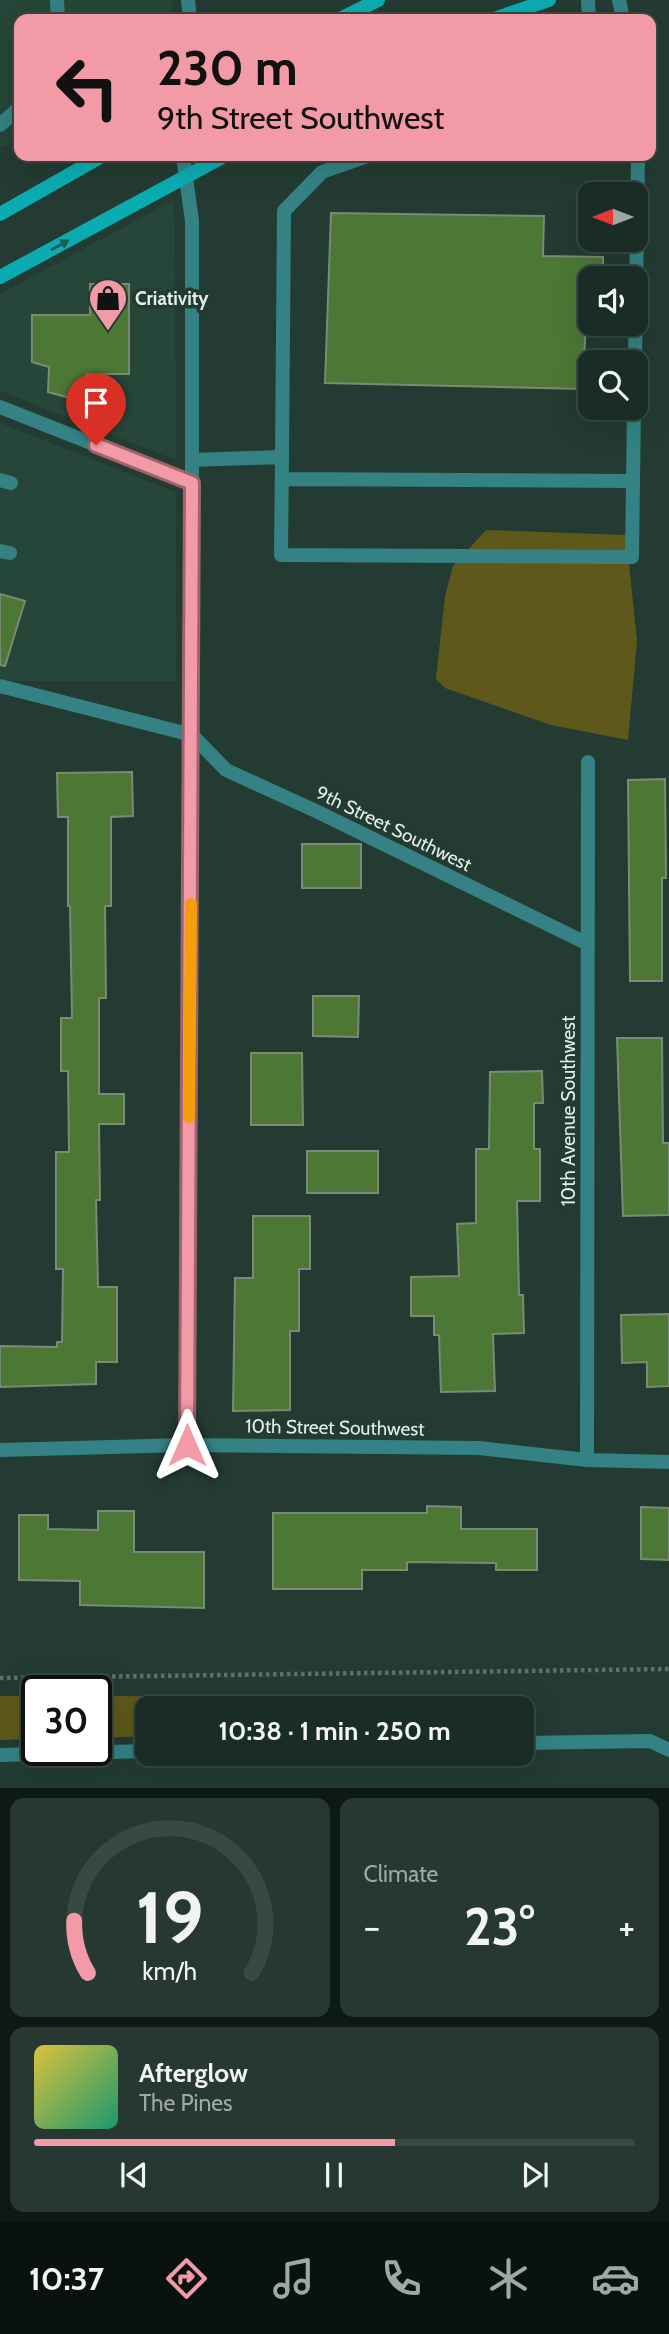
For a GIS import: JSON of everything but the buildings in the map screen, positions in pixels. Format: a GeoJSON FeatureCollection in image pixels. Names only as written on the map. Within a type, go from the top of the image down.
{"type":"FeatureCollection","features":[{"type":"Feature","properties":{"kind":"main road"},"geometry":{"type":"LineString","coordinates":[[350,14],[378,0]]}},
{"type":"Feature","properties":{"kind":"main road"},"geometry":{"type":"LineString","coordinates":[[508,14],[548,0]]}},
{"type":"Feature","properties":{"kind":"main road"},"geometry":{"type":"LineString","coordinates":[[0,214],[93,161]]}},
{"type":"Feature","properties":{"kind":"main road"},"geometry":{"type":"LineString","coordinates":[[0,277],[216,161]]}},
{"type":"Feature","properties":{"kind":"street"},"geometry":{"type":"LineString","coordinates":[[0,125],[14,112]]}},
{"type":"Feature","properties":{"kind":"street"},"geometry":{"type":"LineString","coordinates":[[184,161],[192,221],[187,1445]]}},
{"type":"Feature","properties":{"kind":"street"},"geometry":{"type":"LineString","coordinates":[[354,161],[322,172],[284,211],[281,555],[632,557],[634,420]]}},
{"type":"Feature","properties":{"kind":"street"},"geometry":{"type":"LineString","coordinates":[[635,350],[638,161]]}},
{"type":"Feature","properties":{"kind":"street"},"geometry":{"type":"LineString","coordinates":[[0,407],[192,483]]}},
{"type":"Feature","properties":{"kind":"street"},"geometry":{"type":"LineString","coordinates":[[192,460],[282,457]]}},
{"type":"Feature","properties":{"kind":"street"},"geometry":{"type":"LineString","coordinates":[[282,479],[633,481]]}},
{"type":"Feature","properties":{"kind":"street"},"geometry":{"type":"LineString","coordinates":[[0,686],[192,735]]}},
{"type":"Feature","properties":{"kind":"street","name":"9th Street Southwest"},"geometry":{"type":"LineString","coordinates":[[192,735],[226,770],[318,812],[587,944]]}},
{"type":"Feature","properties":{"kind":"street","name":"10th Avenue Southwest"},"geometry":{"type":"LineString","coordinates":[[587,762],[587,1460]]}},
{"type":"Feature","properties":{"kind":"street","name":"10th Street Southwest"},"geometry":{"type":"LineString","coordinates":[[0,1450],[187,1445],[479,1448],[587,1460],[669,1462]]}},
{"type":"Feature","properties":{"kind":"street"},"geometry":{"type":"LineString","coordinates":[[534,1743],[650,1741],[669,1751]]}},
{"type":"Feature","properties":{"kind":"street"},"geometry":{"type":"LineString","coordinates":[[0,1755],[135,1751]]}},
{"type":"Feature","properties":{"kind":"path"},"geometry":{"type":"LineString","coordinates":[[0,1678],[669,1669]]}},
{"type":"Feature","properties":{"kind":"shaded area"},"geometry":{"type":"Polygon","coordinates":[[[0,0],[172,0],[173,14],[14,14],[14,142],[0,148],[0,0]]]}},
{"type":"Feature","properties":{"kind":"shaded area"},"geometry":{"type":"Polygon","coordinates":[[[172,201],[175,222],[176,460],[0,391],[0,294],[172,201]]]}},
{"type":"Feature","properties":{"kind":"shaded area"},"geometry":{"type":"Polygon","coordinates":[[[0,423],[176,492],[176,681],[0,681],[0,423]]]}},
{"type":"Feature","properties":{"kind":"shaded area"},"geometry":{"type":"Polygon","coordinates":[[[486,530],[626,535],[637,641],[628,740],[551,725],[445,688],[436,679],[445,596],[453,566],[486,530]]]}},
{"type":"Feature","properties":{"kind":"shaded area"},"geometry":{"type":"Polygon","coordinates":[[[0,1696],[21,1696],[21,1739],[0,1740],[0,1696]]]}},
{"type":"Feature","properties":{"kind":"shaded area"},"geometry":{"type":"Polygon","coordinates":[[[112,1696],[135,1696],[135,1736],[112,1737],[112,1696]]]}},
{"type":"Feature","properties":{"kind":"slow traffic"},"geometry":{"type":"LineString","coordinates":[[189,1117],[191,904]]}},
{"type":"Feature","properties":{"kind":"place","name":"Criativity"},"geometry":{"type":"Point","coordinates":[108,332]}},
{"type":"Feature","properties":{"kind":"route"},"geometry":{"type":"LineString","coordinates":[[96,445],[192,483],[187,1445]]}}]}
